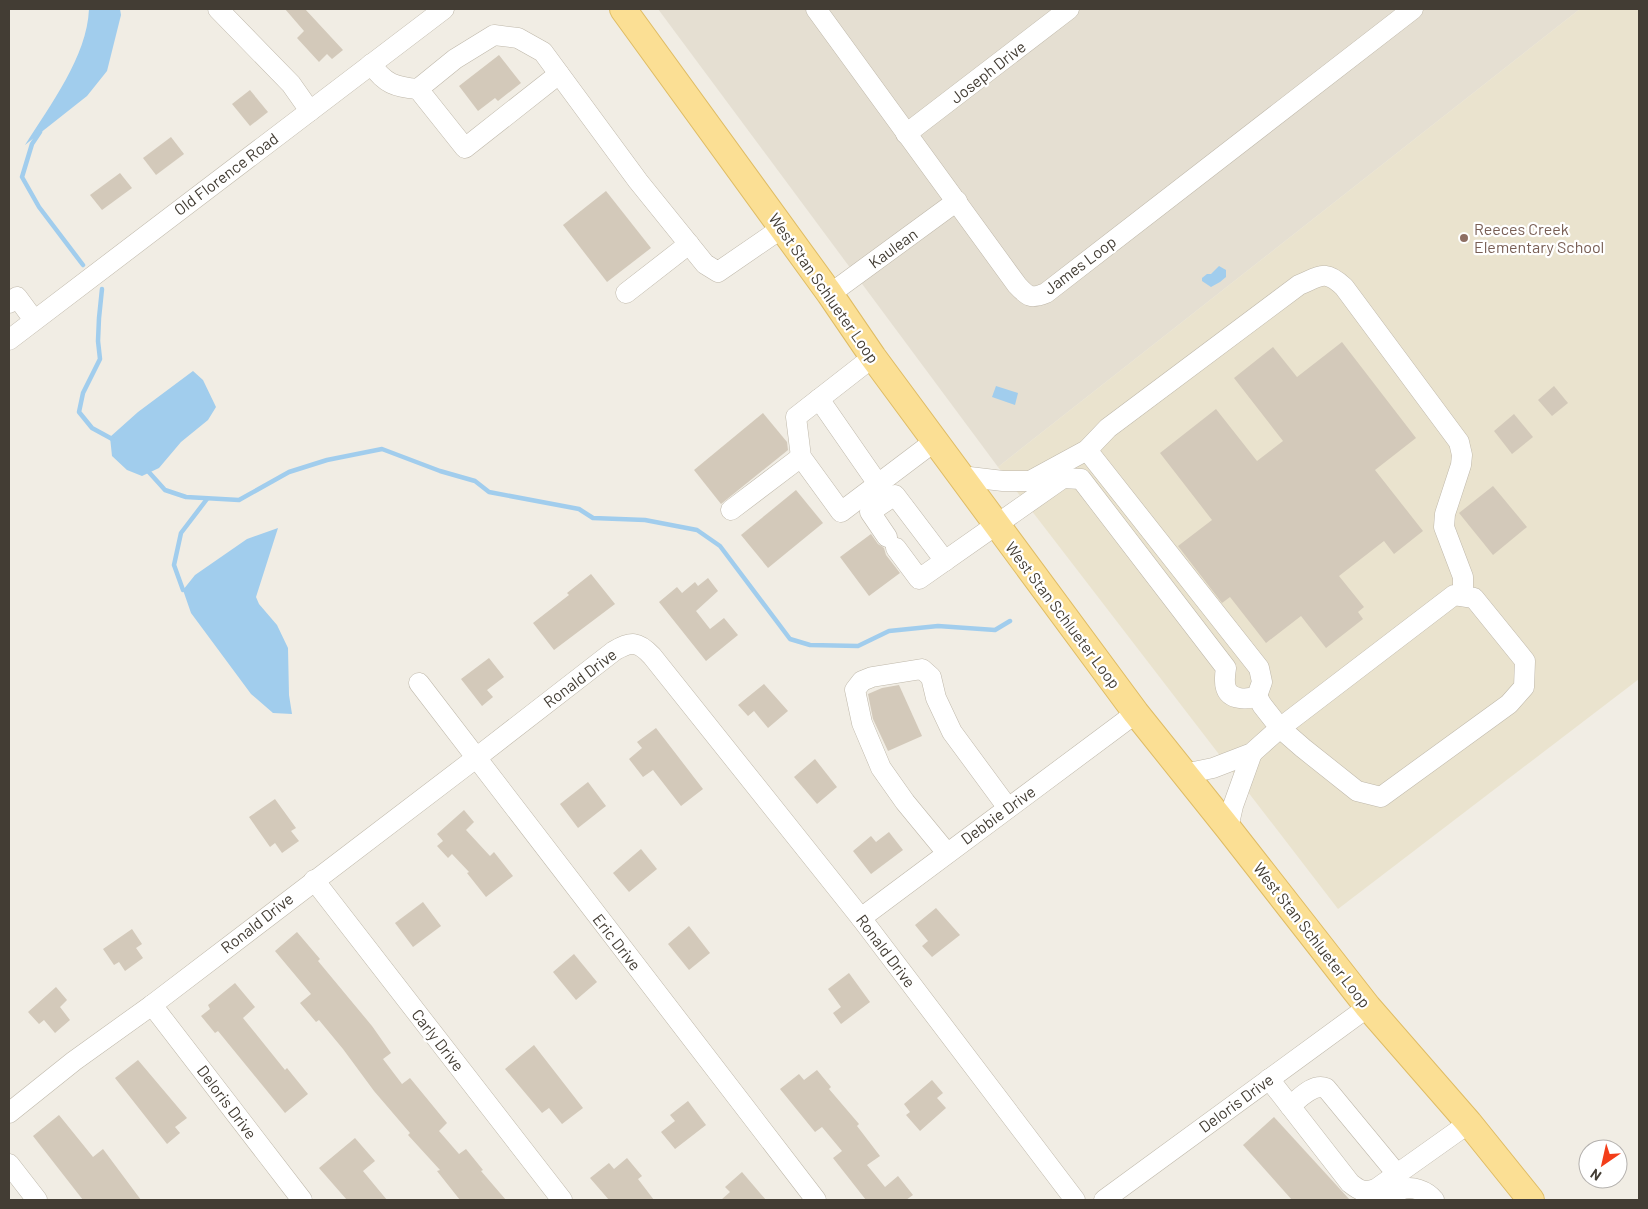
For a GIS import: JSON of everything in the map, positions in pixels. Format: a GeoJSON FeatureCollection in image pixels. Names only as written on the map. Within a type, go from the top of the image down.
{"type":"FeatureCollection","features":[{"type":"Feature","properties":{"kind":"main road","name":"West Stan Schlueter Loop"},"geometry":{"type":"LineString","coordinates":[[623,9],[995,525],[1136,713],[1368,1007],[1469,1123],[1532,1200]]}},
{"type":"Feature","properties":{"kind":"street"},"geometry":{"type":"LineString","coordinates":[[218,9],[291,84],[310,111]]}},
{"type":"Feature","properties":{"kind":"street","name":"James Loop"},"geometry":{"type":"LineString","coordinates":[[816,9],[1022,290],[1027,296],[1036,297],[1046,293],[1413,9]]}},
{"type":"Feature","properties":{"kind":"street","name":"Joseph Drive"},"geometry":{"type":"LineString","coordinates":[[906,134],[1069,9]]}},
{"type":"Feature","properties":{"kind":"street","name":"Old Florence Road"},"geometry":{"type":"LineString","coordinates":[[9,340],[440,10]]}},
{"type":"Feature","properties":{"kind":"street"},"geometry":{"type":"LineString","coordinates":[[371,64],[378,74],[398,88],[418,89],[455,59],[494,35],[518,38],[543,52],[638,182],[705,264],[718,272],[782,228]]}},
{"type":"Feature","properties":{"kind":"street"},"geometry":{"type":"LineString","coordinates":[[418,89],[465,148],[559,74]]}},
{"type":"Feature","properties":{"kind":"street","name":"Kaulean"},"geometry":{"type":"LineString","coordinates":[[830,294],[957,201]]}},
{"type":"Feature","properties":{"kind":"street"},"geometry":{"type":"LineString","coordinates":[[626,293],[688,244]]}},
{"type":"Feature","properties":{"kind":"street"},"geometry":{"type":"LineString","coordinates":[[961,476],[1003,481],[1030,481],[1087,450],[1108,428],[1299,285],[1325,275],[1331,276],[1344,287],[1459,442],[1462,455],[1461,465],[1445,514],[1444,527],[1463,578],[1463,596]]}},
{"type":"Feature","properties":{"kind":"street"},"geometry":{"type":"LineString","coordinates":[[9,303],[17,297],[34,320]]}},
{"type":"Feature","properties":{"kind":"street"},"geometry":{"type":"LineString","coordinates":[[873,357],[796,416],[801,457],[841,512],[935,441]]}},
{"type":"Feature","properties":{"kind":"street"},"geometry":{"type":"LineString","coordinates":[[819,399],[878,484]]}},
{"type":"Feature","properties":{"kind":"street"},"geometry":{"type":"LineString","coordinates":[[1087,450],[1259,668],[1262,682],[1257,696],[1280,728],[1357,791],[1381,797],[1509,704],[1524,687],[1525,661],[1474,598],[1454,595],[1280,728],[1252,753],[1213,768],[1184,774]]}},
{"type":"Feature","properties":{"kind":"street"},"geometry":{"type":"LineString","coordinates":[[731,510],[801,457]]}},
{"type":"Feature","properties":{"kind":"street"},"geometry":{"type":"LineString","coordinates":[[945,561],[895,495],[870,512],[919,579],[945,561],[995,525],[1063,478],[1081,480],[1226,668],[1226,690],[1240,698],[1249,699],[1257,696]]}},
{"type":"Feature","properties":{"kind":"street","name":"Ronald Drive"},"geometry":{"type":"LineString","coordinates":[[9,1113],[74,1061],[476,758],[614,651],[630,643],[643,647],[652,656],[861,918],[1075,1200]]}},
{"type":"Feature","properties":{"kind":"street"},"geometry":{"type":"LineString","coordinates":[[947,853],[905,802],[881,768],[862,723],[855,690],[862,681],[872,677],[922,669],[931,677],[936,698],[952,732],[1008,808]]}},
{"type":"Feature","properties":{"kind":"street","name":"Eric Drive"},"geometry":{"type":"LineString","coordinates":[[419,682],[816,1200]]}},
{"type":"Feature","properties":{"kind":"street","name":"Debbie Drive"},"geometry":{"type":"LineString","coordinates":[[861,918],[1136,713]]}},
{"type":"Feature","properties":{"kind":"street"},"geometry":{"type":"LineString","coordinates":[[1228,828],[1232,806],[1252,753]]}},
{"type":"Feature","properties":{"kind":"street","name":"Carly Drive"},"geometry":{"type":"LineString","coordinates":[[314,880],[562,1200]]}},
{"type":"Feature","properties":{"kind":"street","name":"Deloris Drive"},"geometry":{"type":"LineString","coordinates":[[152,1004],[302,1200]]}},
{"type":"Feature","properties":{"kind":"street","name":"Deloris Drive"},"geometry":{"type":"LineString","coordinates":[[1104,1200],[1368,1007]]}},
{"type":"Feature","properties":{"kind":"street"},"geometry":{"type":"LineString","coordinates":[[1269,1079],[1350,1184],[1366,1192],[1376,1189],[1469,1123]]}},
{"type":"Feature","properties":{"kind":"street"},"geometry":{"type":"LineString","coordinates":[[1290,1106],[1314,1088],[1321,1086],[1326,1088],[1397,1174]]}},
{"type":"Feature","properties":{"kind":"street"},"geometry":{"type":"LineString","coordinates":[[9,1164],[37,1200]]}},
{"type":"Feature","properties":{"kind":"street"},"geometry":{"type":"LineString","coordinates":[[1386,1200],[1400,1190],[1412,1188],[1423,1190],[1434,1200]]}},
{"type":"Feature","properties":{"kind":"shaded area"},"geometry":{"type":"Polygon","coordinates":[[[658,9],[1580,9],[998,467],[658,9]]]}},
{"type":"Feature","properties":{"kind":"shaded area","name":"Reeces Creek Elementary School"},"geometry":{"type":"Polygon","coordinates":[[[1580,9],[1639,9],[1639,679],[1338,909],[998,467],[1580,9]]]}},
{"type":"Feature","properties":{"kind":"water"},"geometry":{"type":"Polygon","coordinates":[[[89,9],[120,9],[121,15],[107,71],[87,96],[25,145],[56,97],[74,63],[87,27],[89,9]]]}},
{"type":"Feature","properties":{"kind":"water"},"geometry":{"type":"Polygon","coordinates":[[[1219,266],[1226,270],[1226,277],[1211,287],[1202,281],[1202,278],[1207,274],[1211,274],[1219,266]]]}},
{"type":"Feature","properties":{"kind":"water"},"geometry":{"type":"Polygon","coordinates":[[[193,371],[203,380],[216,407],[208,420],[181,442],[159,468],[142,476],[127,470],[112,456],[110,437],[138,412],[193,371]]]}},
{"type":"Feature","properties":{"kind":"water"},"geometry":{"type":"Polygon","coordinates":[[[996,386],[1018,393],[1015,405],[992,397],[996,386]]]}},
{"type":"Feature","properties":{"kind":"water"},"geometry":{"type":"Polygon","coordinates":[[[278,528],[256,597],[259,604],[277,625],[288,648],[289,695],[292,714],[273,713],[251,694],[191,613],[183,590],[195,575],[247,539],[278,528]]]}},
{"type":"Feature","properties":{"kind":"building"},"geometry":{"type":"Polygon","coordinates":[[[285,9],[305,9],[343,50],[332,59],[327,54],[319,62],[297,38],[304,31],[285,9]]]}},
{"type":"Feature","properties":{"kind":"building"},"geometry":{"type":"Polygon","coordinates":[[[499,55],[521,83],[498,101],[495,98],[478,111],[459,86],[499,55]]]}},
{"type":"Feature","properties":{"kind":"building"},"geometry":{"type":"Polygon","coordinates":[[[250,90],[268,112],[250,126],[232,104],[250,90]]]}},
{"type":"Feature","properties":{"kind":"building"},"geometry":{"type":"Polygon","coordinates":[[[171,137],[184,154],[156,175],[143,158],[171,137]]]}},
{"type":"Feature","properties":{"kind":"building"},"geometry":{"type":"Polygon","coordinates":[[[120,173],[132,188],[102,210],[90,195],[120,173]]]}},
{"type":"Feature","properties":{"kind":"building"},"geometry":{"type":"Polygon","coordinates":[[[606,191],[651,248],[607,282],[563,225],[606,191]]]}},
{"type":"Feature","properties":{"kind":"building"},"geometry":{"type":"Polygon","coordinates":[[[1342,342],[1416,438],[1375,470],[1423,531],[1394,554],[1384,541],[1339,576],[1364,607],[1358,612],[1363,619],[1326,648],[1301,616],[1266,643],[1230,597],[1222,603],[1178,546],[1212,520],[1160,453],[1216,409],[1257,461],[1283,441],[1234,378],[1273,347],[1297,377],[1342,342]]]}},
{"type":"Feature","properties":{"kind":"building"},"geometry":{"type":"Polygon","coordinates":[[[1554,386],[1568,403],[1552,416],[1538,400],[1554,386]]]}},
{"type":"Feature","properties":{"kind":"building"},"geometry":{"type":"Polygon","coordinates":[[[763,413],[787,442],[788,450],[721,504],[694,470],[763,413]]]}},
{"type":"Feature","properties":{"kind":"building"},"geometry":{"type":"Polygon","coordinates":[[[1514,414],[1533,437],[1512,454],[1494,431],[1514,414]]]}},
{"type":"Feature","properties":{"kind":"building"},"geometry":{"type":"Polygon","coordinates":[[[1493,486],[1527,527],[1493,555],[1459,513],[1493,486]]]}},
{"type":"Feature","properties":{"kind":"building"},"geometry":{"type":"Polygon","coordinates":[[[796,490],[823,523],[768,568],[741,535],[796,490]]]}},
{"type":"Feature","properties":{"kind":"building"},"geometry":{"type":"Polygon","coordinates":[[[871,534],[878,544],[884,548],[886,555],[900,573],[869,596],[840,557],[871,534]]]}},
{"type":"Feature","properties":{"kind":"building"},"geometry":{"type":"Polygon","coordinates":[[[591,574],[615,604],[554,650],[533,623],[569,595],[567,593],[591,574]]]}},
{"type":"Feature","properties":{"kind":"building"},"geometry":{"type":"Polygon","coordinates":[[[708,578],[718,591],[696,611],[710,629],[724,618],[738,635],[706,661],[659,602],[677,587],[682,593],[695,582],[698,586],[708,578]]]}},
{"type":"Feature","properties":{"kind":"building"},"geometry":{"type":"Polygon","coordinates":[[[489,658],[504,677],[487,690],[493,697],[482,706],[461,679],[489,658]]]}},
{"type":"Feature","properties":{"kind":"building"},"geometry":{"type":"Polygon","coordinates":[[[764,684],[788,711],[768,728],[754,711],[748,716],[738,705],[764,684]]]}},
{"type":"Feature","properties":{"kind":"building"},"geometry":{"type":"Polygon","coordinates":[[[899,685],[922,736],[888,751],[873,719],[868,694],[882,688],[899,685]]]}},
{"type":"Feature","properties":{"kind":"building"},"geometry":{"type":"Polygon","coordinates":[[[656,728],[703,789],[681,806],[653,770],[643,777],[629,759],[642,748],[637,742],[656,728]]]}},
{"type":"Feature","properties":{"kind":"building"},"geometry":{"type":"Polygon","coordinates":[[[815,759],[837,787],[817,804],[794,777],[815,759]]]}},
{"type":"Feature","properties":{"kind":"building"},"geometry":{"type":"Polygon","coordinates":[[[588,782],[606,806],[578,828],[560,804],[588,782]]]}},
{"type":"Feature","properties":{"kind":"building"},"geometry":{"type":"Polygon","coordinates":[[[275,799],[296,828],[291,831],[299,841],[282,853],[275,843],[270,847],[249,817],[275,799]]]}},
{"type":"Feature","properties":{"kind":"building"},"geometry":{"type":"Polygon","coordinates":[[[464,810],[474,822],[466,830],[490,856],[494,852],[513,876],[486,897],[467,873],[469,872],[452,854],[448,858],[437,846],[443,841],[437,834],[464,810]]]}},
{"type":"Feature","properties":{"kind":"building"},"geometry":{"type":"Polygon","coordinates":[[[889,832],[903,850],[871,874],[853,851],[871,836],[876,842],[889,832]]]}},
{"type":"Feature","properties":{"kind":"building"},"geometry":{"type":"Polygon","coordinates":[[[641,849],[657,869],[629,892],[613,873],[641,849]]]}},
{"type":"Feature","properties":{"kind":"building"},"geometry":{"type":"Polygon","coordinates":[[[423,902],[441,926],[413,947],[395,923],[423,902]]]}},
{"type":"Feature","properties":{"kind":"building"},"geometry":{"type":"Polygon","coordinates":[[[936,908],[960,935],[932,957],[922,946],[928,941],[915,925],[936,908]]]}},
{"type":"Feature","properties":{"kind":"building"},"geometry":{"type":"Polygon","coordinates":[[[689,926],[710,953],[689,970],[668,944],[689,926]]]}},
{"type":"Feature","properties":{"kind":"building"},"geometry":{"type":"Polygon","coordinates":[[[132,929],[142,944],[136,948],[143,958],[125,971],[119,962],[114,965],[103,949],[132,929]]]}},
{"type":"Feature","properties":{"kind":"building"},"geometry":{"type":"Polygon","coordinates":[[[297,932],[320,959],[318,961],[372,1026],[391,1053],[383,1059],[402,1084],[410,1078],[447,1123],[439,1131],[459,1154],[466,1149],[483,1170],[481,1171],[506,1200],[460,1200],[437,1171],[440,1170],[408,1135],[410,1133],[374,1091],[343,1049],[319,1020],[316,1022],[300,1003],[311,994],[275,951],[297,932]]]}},
{"type":"Feature","properties":{"kind":"building"},"geometry":{"type":"Polygon","coordinates":[[[574,954],[597,982],[576,1000],[553,972],[574,954]]]}},
{"type":"Feature","properties":{"kind":"building"},"geometry":{"type":"Polygon","coordinates":[[[849,973],[870,1002],[841,1024],[833,1013],[841,1007],[828,989],[849,973]]]}},
{"type":"Feature","properties":{"kind":"building"},"geometry":{"type":"Polygon","coordinates":[[[235,983],[255,1007],[243,1018],[285,1070],[287,1068],[308,1094],[285,1113],[218,1031],[215,1033],[201,1016],[210,1009],[208,1005],[235,983]]]}},
{"type":"Feature","properties":{"kind":"building"},"geometry":{"type":"Polygon","coordinates":[[[56,987],[67,1000],[60,1007],[70,1020],[55,1033],[44,1020],[39,1024],[28,1012],[56,987]]]}},
{"type":"Feature","properties":{"kind":"building"},"geometry":{"type":"Polygon","coordinates":[[[534,1045],[583,1108],[562,1124],[549,1108],[542,1113],[505,1069],[534,1045]]]}},
{"type":"Feature","properties":{"kind":"building"},"geometry":{"type":"Polygon","coordinates":[[[138,1060],[187,1118],[175,1127],[180,1133],[167,1144],[115,1078],[138,1060]]]}},
{"type":"Feature","properties":{"kind":"building"},"geometry":{"type":"Polygon","coordinates":[[[817,1070],[831,1087],[829,1089],[859,1124],[857,1126],[880,1156],[867,1165],[885,1187],[898,1176],[913,1195],[906,1200],[866,1200],[833,1158],[842,1151],[822,1127],[815,1132],[780,1089],[799,1074],[804,1080],[817,1070]]]}},
{"type":"Feature","properties":{"kind":"building"},"geometry":{"type":"Polygon","coordinates":[[[932,1080],[943,1093],[937,1098],[946,1108],[920,1131],[906,1115],[910,1112],[904,1104],[932,1080]]]}},
{"type":"Feature","properties":{"kind":"building"},"geometry":{"type":"Polygon","coordinates":[[[688,1101],[706,1125],[675,1149],[661,1132],[675,1121],[670,1115],[688,1101]]]}},
{"type":"Feature","properties":{"kind":"building"},"geometry":{"type":"Polygon","coordinates":[[[59,1115],[93,1157],[103,1149],[141,1200],[83,1200],[33,1136],[59,1115]]]}},
{"type":"Feature","properties":{"kind":"building"},"geometry":{"type":"Polygon","coordinates":[[[1274,1117],[1350,1200],[1292,1200],[1243,1145],[1274,1117]]]}},
{"type":"Feature","properties":{"kind":"building"},"geometry":{"type":"Polygon","coordinates":[[[355,1138],[375,1161],[363,1171],[387,1200],[347,1200],[319,1168],[355,1138]]]}},
{"type":"Feature","properties":{"kind":"building"},"geometry":{"type":"Polygon","coordinates":[[[627,1158],[642,1176],[638,1179],[654,1200],[609,1200],[590,1178],[609,1163],[614,1169],[627,1158]]]}},
{"type":"Feature","properties":{"kind":"building"},"geometry":{"type":"Polygon","coordinates":[[[742,1172],[766,1200],[721,1200],[730,1192],[725,1187],[742,1172]]]}},
{"type":"Feature","properties":{"kind":"waterway"},"geometry":{"type":"LineString","coordinates":[[40,132],[32,144],[22,177],[39,207],[83,265]]}},
{"type":"Feature","properties":{"kind":"waterway"},"geometry":{"type":"LineString","coordinates":[[102,289],[98,341],[100,359],[83,393],[79,412],[92,428],[114,440]]}},
{"type":"Feature","properties":{"kind":"waterway"},"geometry":{"type":"LineString","coordinates":[[147,470],[165,490],[186,497],[239,500],[289,472],[327,460],[382,449],[440,471],[475,481],[489,492],[579,509],[593,518],[645,520],[697,530],[720,546],[790,639],[810,645],[858,646],[889,631],[938,626],[995,630],[1010,621]]}},
{"type":"Feature","properties":{"kind":"waterway"},"geometry":{"type":"LineString","coordinates":[[183,590],[174,565],[181,533],[207,499]]}},
{"type":"Feature","properties":{"kind":"place","name":"Reeces Creek Elementary School"},"geometry":{"type":"Point","coordinates":[1464,238]}}]}
